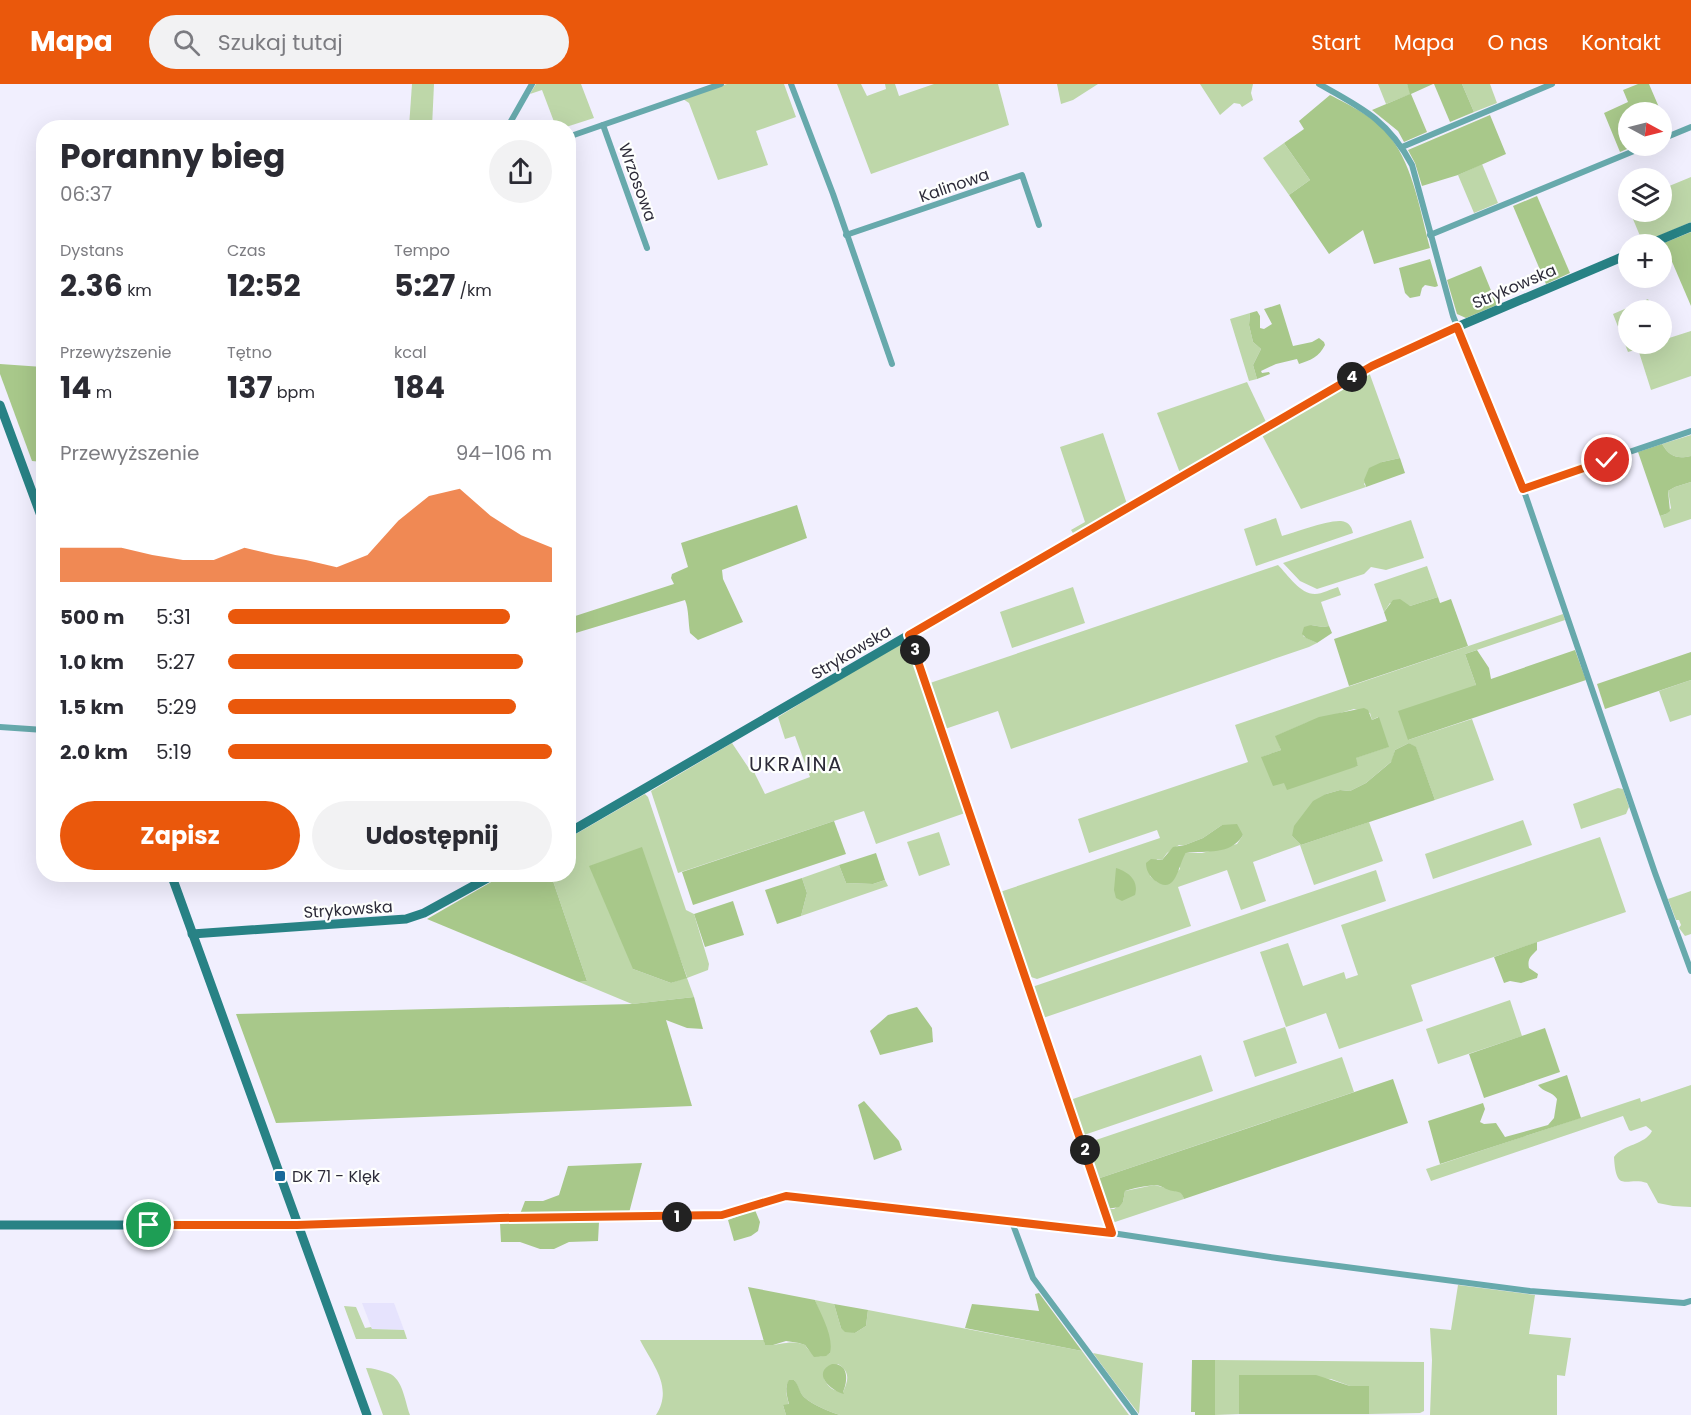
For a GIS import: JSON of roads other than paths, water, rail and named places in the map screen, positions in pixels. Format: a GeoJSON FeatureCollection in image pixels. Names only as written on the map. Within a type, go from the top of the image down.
{"type":"FeatureCollection","features":[{"type":"Feature","properties":{"kind":"street"},"geometry":{"type":"LineString","coordinates":[[512,120],[532,84]]}},
{"type":"Feature","properties":{"kind":"street"},"geometry":{"type":"LineString","coordinates":[[576,134],[721,84]]}},
{"type":"Feature","properties":{"kind":"street"},"geometry":{"type":"LineString","coordinates":[[791,84],[833,195],[892,364]]}},
{"type":"Feature","properties":{"kind":"street"},"geometry":{"type":"LineString","coordinates":[[1319,84],[1373,116],[1389,130],[1412,165],[1450,308],[1523,489],[1651,862],[1691,971]]}},
{"type":"Feature","properties":{"kind":"street"},"geometry":{"type":"LineString","coordinates":[[1402,147],[1552,84]]}},
{"type":"Feature","properties":{"kind":"street","name":"Wrzosowa"},"geometry":{"type":"LineString","coordinates":[[603,125],[647,248]]}},
{"type":"Feature","properties":{"kind":"street"},"geometry":{"type":"LineString","coordinates":[[1672,135],[1691,127]]}},
{"type":"Feature","properties":{"kind":"street"},"geometry":{"type":"LineString","coordinates":[[1430,235],[1622,156]]}},
{"type":"Feature","properties":{"kind":"street","name":"Kalinowa"},"geometry":{"type":"LineString","coordinates":[[846,235],[1022,176],[1039,225]]}},
{"type":"Feature","properties":{"kind":"street"},"geometry":{"type":"LineString","coordinates":[[1672,235],[1691,227]]}},
{"type":"Feature","properties":{"kind":"street","name":"Strykowska"},"geometry":{"type":"LineString","coordinates":[[576,828],[1372,366],[1618,259]]}},
{"type":"Feature","properties":{"kind":"street"},"geometry":{"type":"LineString","coordinates":[[0,405],[36,502]]}},
{"type":"Feature","properties":{"kind":"street"},"geometry":{"type":"LineString","coordinates":[[1523,489],[1691,431]]}},
{"type":"Feature","properties":{"kind":"street"},"geometry":{"type":"LineString","coordinates":[[909,635],[1112,1233]]}},
{"type":"Feature","properties":{"kind":"street"},"geometry":{"type":"LineString","coordinates":[[0,727],[36,729]]}},
{"type":"Feature","properties":{"kind":"street"},"geometry":{"type":"LineString","coordinates":[[174,882],[367,1415]]}},
{"type":"Feature","properties":{"kind":"street","name":"Strykowska"},"geometry":{"type":"LineString","coordinates":[[192,934],[406,920],[424,914],[481,882]]}},
{"type":"Feature","properties":{"kind":"street"},"geometry":{"type":"LineString","coordinates":[[0,1225],[297,1225],[500,1218],[722,1215],[786,1196],[1112,1233],[1277,1258],[1530,1291],[1683,1303],[1691,1301]]}},
{"type":"Feature","properties":{"kind":"street"},"geometry":{"type":"LineString","coordinates":[[1012,1222],[1033,1278],[1135,1415]]}},
{"type":"Feature","properties":{"kind":"place","name":"DK 71 - Klęk"},"geometry":{"type":"Point","coordinates":[280,1176]}},
{"type":"Feature","properties":{"kind":"district","name":"UKRAINA"},"geometry":{"type":"Point","coordinates":[796,764]}}]}
